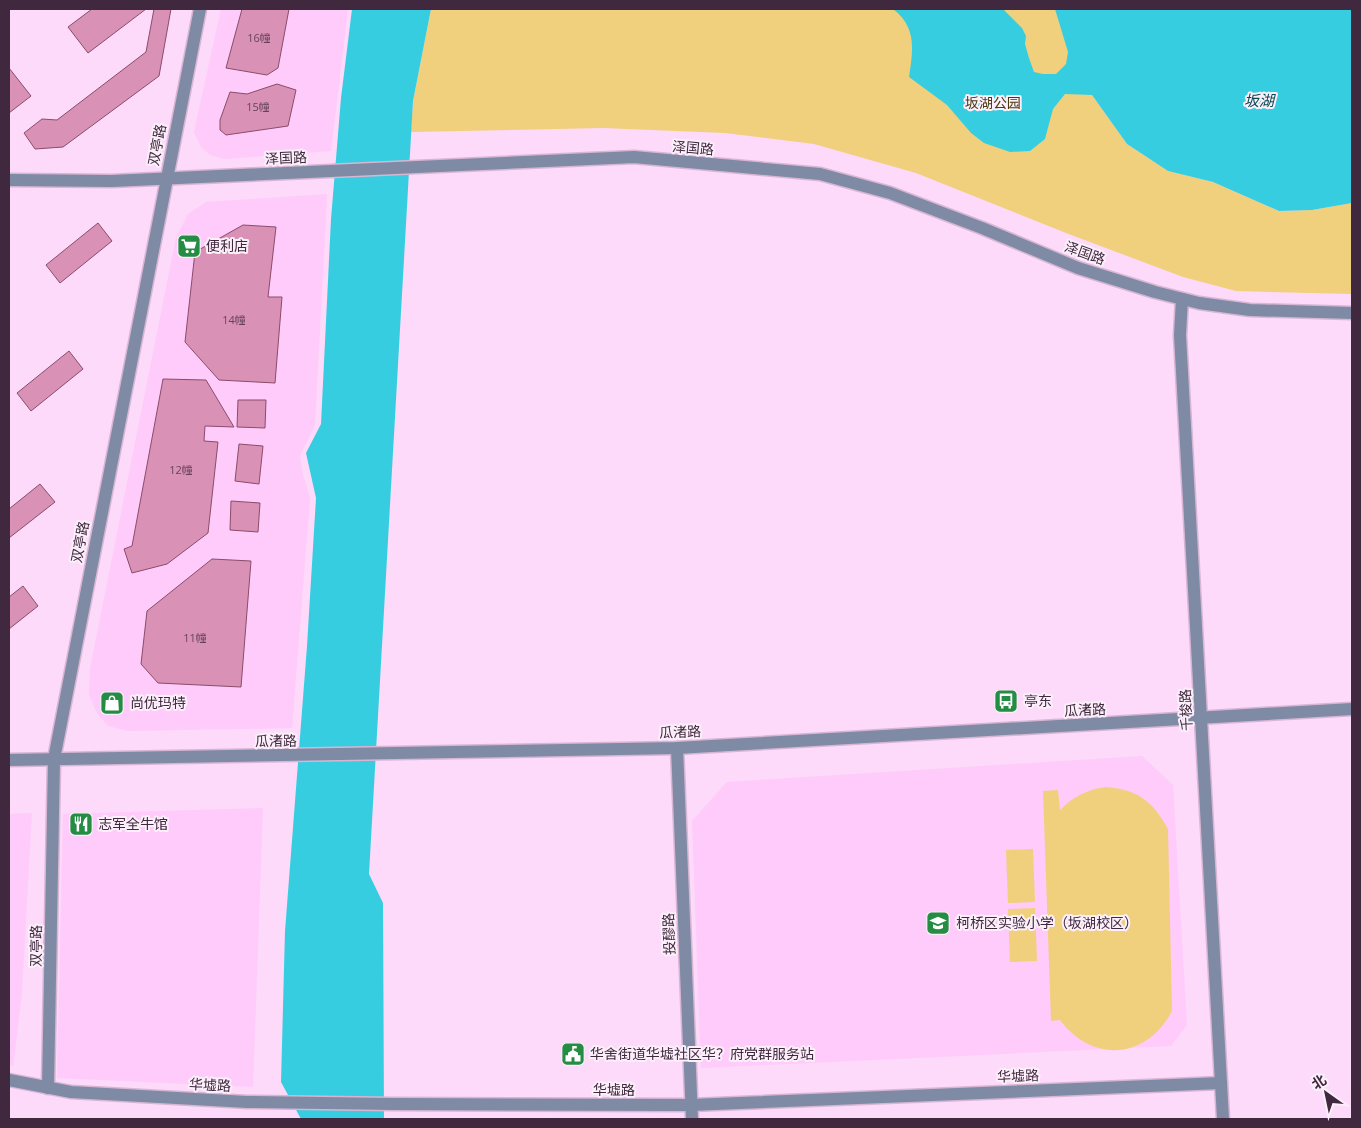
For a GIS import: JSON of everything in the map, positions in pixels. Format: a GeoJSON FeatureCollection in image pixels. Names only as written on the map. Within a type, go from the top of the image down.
{"type":"FeatureCollection","features":[{"type":"Feature","properties":{"kind":"street","name":"双亭路"},"geometry":{"type":"LineString","coordinates":[[48,1088],[54,759],[200,9]]}},
{"type":"Feature","properties":{"kind":"street","name":"泽国路"},"geometry":{"type":"LineString","coordinates":[[9,180],[112,182],[634,157],[820,174],[890,193],[982,228],[1078,268],[1182,299],[1250,310],[1352,313]]}},
{"type":"Feature","properties":{"kind":"street","name":"千梭路"},"geometry":{"type":"LineString","coordinates":[[1182,299],[1180,335],[1223,1119]]}},
{"type":"Feature","properties":{"kind":"street","name":"瓜渚路"},"geometry":{"type":"LineString","coordinates":[[9,760],[678,748],[1352,709]]}},
{"type":"Feature","properties":{"kind":"street","name":"投醪路"},"geometry":{"type":"LineString","coordinates":[[678,748],[692,1119]]}},
{"type":"Feature","properties":{"kind":"street","name":"华墟路"},"geometry":{"type":"LineString","coordinates":[[9,1080],[81,1093],[280,1102],[691,1105],[1221,1083]]}},
{"type":"Feature","properties":{"kind":"shaded area"},"geometry":{"type":"Polygon","coordinates":[[[221,9],[348,9],[331,151],[225,159],[210,155],[201,147],[194,132],[221,9]]]}},
{"type":"Feature","properties":{"kind":"shaded area"},"geometry":{"type":"Polygon","coordinates":[[[327,194],[315,425],[300,456],[310,498],[292,728],[128,731],[108,726],[97,713],[89,695],[90,668],[176,238],[188,214],[206,202],[327,194]]]}},
{"type":"Feature","properties":{"kind":"shaded area","name":"柯桥区实验小学（坂湖校区）"},"geometry":{"type":"Polygon","coordinates":[[[1142,756],[1173,785],[1187,1025],[1171,1046],[701,1068],[692,821],[727,782],[1142,756]]]}},
{"type":"Feature","properties":{"kind":"shaded area"},"geometry":{"type":"Polygon","coordinates":[[[263,808],[253,1087],[57,1078],[63,814],[263,808]]]}},
{"type":"Feature","properties":{"kind":"shaded area"},"geometry":{"type":"Polygon","coordinates":[[[32,813],[22,993],[13,1066],[9,1065],[9,814],[32,813]]]}},
{"type":"Feature","properties":{"kind":"green space","name":"坂湖公园"},"geometry":{"type":"Polygon","coordinates":[[[431,9],[1058,9],[1092,95],[1127,144],[1168,171],[1213,182],[1279,211],[1312,210],[1352,203],[1352,294],[1236,291],[1183,277],[916,173],[814,144],[725,133],[603,128],[411,132],[413,101],[431,9]]]}},
{"type":"Feature","properties":{"kind":"green space"},"geometry":{"type":"Polygon","coordinates":[[[1105,787],[1126,790],[1143,798],[1156,811],[1168,829],[1172,1011],[1161,1027],[1149,1039],[1134,1047],[1119,1050],[1103,1049],[1088,1044],[1073,1034],[1060,1020],[1051,1021],[1043,791],[1058,790],[1060,810],[1080,795],[1105,787]]]}},
{"type":"Feature","properties":{"kind":"green space"},"geometry":{"type":"Polygon","coordinates":[[[1033,849],[1035,902],[1008,903],[1006,850],[1033,849]]]}},
{"type":"Feature","properties":{"kind":"green space"},"geometry":{"type":"Polygon","coordinates":[[[1035,908],[1037,961],[1010,962],[1008,909],[1035,908]]]}},
{"type":"Feature","properties":{"kind":"water"},"geometry":{"type":"Polygon","coordinates":[[[352,9],[431,9],[413,101],[369,874],[383,903],[384,1119],[301,1119],[281,1082],[285,931],[307,646],[316,498],[306,453],[321,424],[331,219],[341,98],[352,9]]]}},
{"type":"Feature","properties":{"kind":"water","name":"坂湖"},"geometry":{"type":"Polygon","coordinates":[[[893,9],[1003,9],[1022,28],[1026,36],[1025,44],[1034,72],[1056,74],[1066,64],[1068,52],[1055,9],[1352,9],[1352,203],[1312,210],[1279,211],[1213,182],[1168,171],[1127,144],[1092,95],[1065,94],[1053,109],[1045,139],[1030,151],[1010,152],[984,143],[971,133],[947,105],[909,77],[912,58],[910,31],[901,16],[893,9]]]}},
{"type":"Feature","properties":{"kind":"building"},"geometry":{"type":"Polygon","coordinates":[[[92,9],[146,9],[88,53],[68,27],[92,9]]]}},
{"type":"Feature","properties":{"kind":"building"},"geometry":{"type":"Polygon","coordinates":[[[154,9],[171,9],[159,76],[63,147],[35,149],[24,133],[42,119],[57,120],[146,52],[154,9]]]}},
{"type":"Feature","properties":{"kind":"building"},"geometry":{"type":"Polygon","coordinates":[[[242,9],[289,9],[278,68],[267,75],[226,68],[242,9]]]}},
{"type":"Feature","properties":{"kind":"building"},"geometry":{"type":"Polygon","coordinates":[[[9,68],[31,96],[9,113],[9,68]]]}},
{"type":"Feature","properties":{"kind":"building"},"geometry":{"type":"Polygon","coordinates":[[[277,84],[296,90],[288,126],[226,135],[220,130],[220,120],[230,92],[247,94],[277,84]]]}},
{"type":"Feature","properties":{"kind":"building"},"geometry":{"type":"Polygon","coordinates":[[[98,223],[112,241],[60,283],[46,265],[98,223]]]}},
{"type":"Feature","properties":{"kind":"building"},"geometry":{"type":"Polygon","coordinates":[[[243,225],[276,227],[268,297],[282,297],[275,383],[219,380],[185,342],[195,252],[243,225]]]}},
{"type":"Feature","properties":{"kind":"building"},"geometry":{"type":"Polygon","coordinates":[[[69,351],[83,369],[31,411],[17,393],[69,351]]]}},
{"type":"Feature","properties":{"kind":"building"},"geometry":{"type":"Polygon","coordinates":[[[163,379],[206,380],[234,427],[205,426],[204,441],[218,442],[208,533],[167,564],[132,573],[124,549],[132,546],[163,379]]]}},
{"type":"Feature","properties":{"kind":"building"},"geometry":{"type":"Polygon","coordinates":[[[238,400],[266,400],[265,428],[237,427],[238,400]]]}},
{"type":"Feature","properties":{"kind":"building"},"geometry":{"type":"Polygon","coordinates":[[[239,444],[263,446],[259,484],[235,481],[239,444]]]}},
{"type":"Feature","properties":{"kind":"building"},"geometry":{"type":"Polygon","coordinates":[[[40,484],[55,502],[9,538],[9,509],[40,484]]]}},
{"type":"Feature","properties":{"kind":"building"},"geometry":{"type":"Polygon","coordinates":[[[231,501],[260,503],[258,532],[230,530],[231,501]]]}},
{"type":"Feature","properties":{"kind":"building"},"geometry":{"type":"Polygon","coordinates":[[[212,559],[251,561],[241,687],[158,683],[141,664],[147,611],[212,559]]]}},
{"type":"Feature","properties":{"kind":"building"},"geometry":{"type":"Polygon","coordinates":[[[23,586],[38,606],[9,629],[9,597],[23,586]]]}},
{"type":"Feature","properties":{"kind":"place","name":"便利店"},"geometry":{"type":"Point","coordinates":[189,246]}},
{"type":"Feature","properties":{"kind":"place","name":"亭东"},"geometry":{"type":"Point","coordinates":[1006,701]}},
{"type":"Feature","properties":{"kind":"place","name":"尚优玛特"},"geometry":{"type":"Point","coordinates":[112,703]}},
{"type":"Feature","properties":{"kind":"place","name":"志军全牛馆"},"geometry":{"type":"Point","coordinates":[81,824]}},
{"type":"Feature","properties":{"kind":"place","name":"柯桥区实验小学（坂湖校区）"},"geometry":{"type":"Point","coordinates":[938,923]}},
{"type":"Feature","properties":{"kind":"place","name":"华舍街道华墟社区华？府党群服务站"},"geometry":{"type":"Point","coordinates":[573,1054]}}]}
